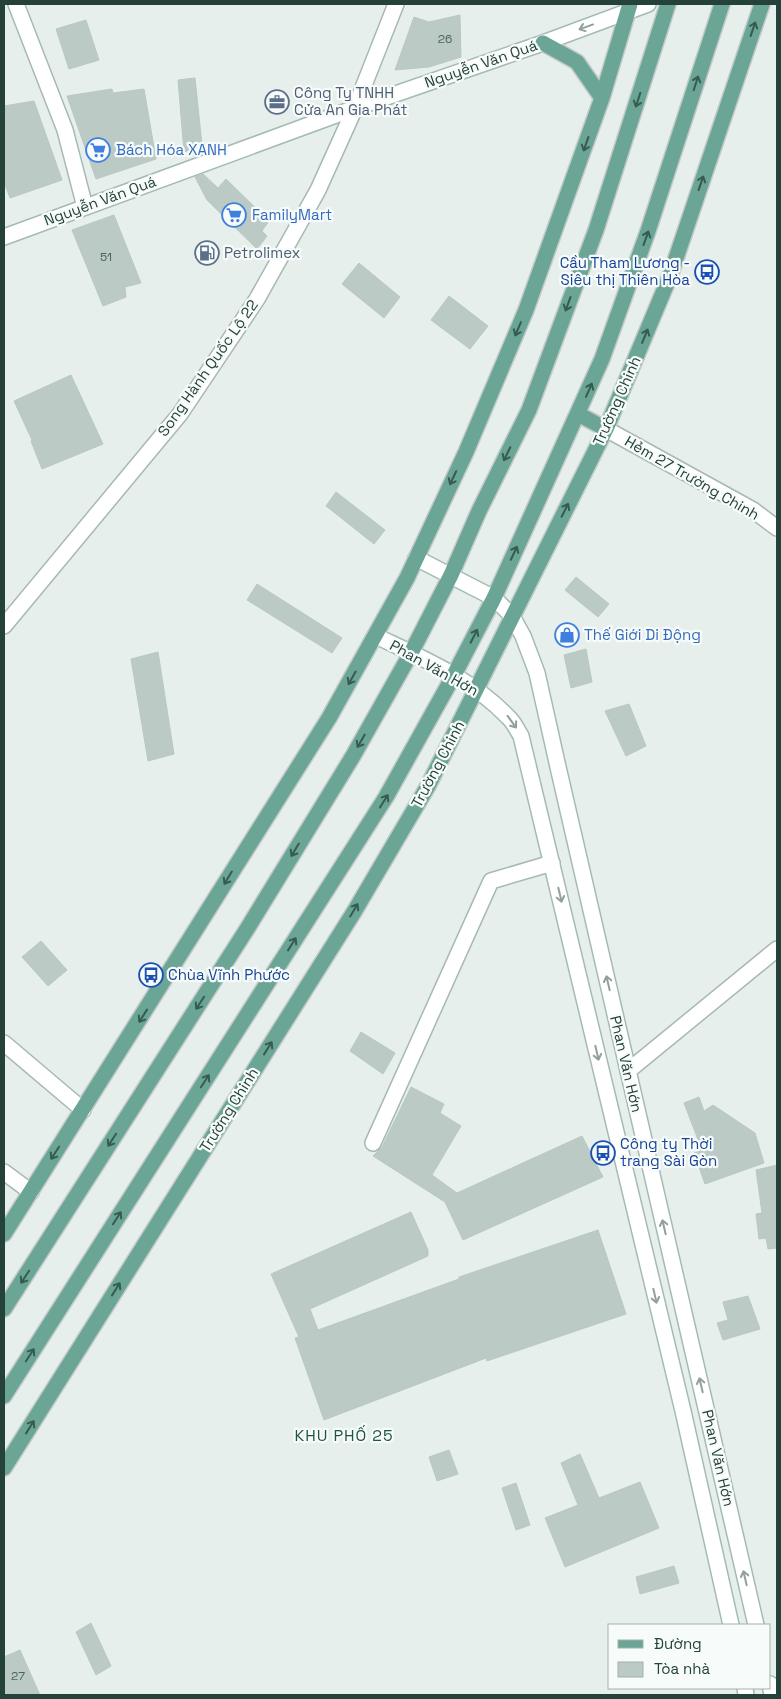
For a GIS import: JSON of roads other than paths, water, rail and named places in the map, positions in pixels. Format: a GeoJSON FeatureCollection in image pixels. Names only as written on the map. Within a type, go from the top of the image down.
{"type":"FeatureCollection","features":[{"type":"Feature","properties":{"kind":"main road"},"geometry":{"type":"LineString","coordinates":[[16,4],[27,28],[65,130],[85,207]]}},
{"type":"Feature","properties":{"kind":"main road"},"geometry":{"type":"LineString","coordinates":[[355,108],[396,4]]}},
{"type":"Feature","properties":{"kind":"main road","name":"Nguyễn Văn Quá"},"geometry":{"type":"LineString","coordinates":[[4,236],[355,108],[544,43],[629,8],[648,4]]}},
{"type":"Feature","properties":{"kind":"main road"},"geometry":{"type":"LineString","coordinates":[[4,1309],[247,929],[353,756],[411,653],[529,410],[596,230],[668,4]]}},
{"type":"Feature","properties":{"kind":"main road","name":"Trường Chinh"},"geometry":{"type":"LineString","coordinates":[[4,1396],[386,797],[454,675],[494,598],[602,359],[648,231],[722,4]]}},
{"type":"Feature","properties":{"kind":"main road","name":"Trường Chinh"},"geometry":{"type":"LineString","coordinates":[[4,1468],[354,912],[428,786],[606,429],[670,276],[762,4]]}},
{"type":"Feature","properties":{"kind":"main road"},"geometry":{"type":"LineString","coordinates":[[4,1234],[330,718],[376,636],[416,558],[466,452],[526,310],[602,98],[629,8]]}},
{"type":"Feature","properties":{"kind":"main road"},"geometry":{"type":"LineString","coordinates":[[544,43],[577,62],[602,98]]}},
{"type":"Feature","properties":{"kind":"main road","name":"Song Hành Quốc Lộ 22"},"geometry":{"type":"LineString","coordinates":[[4,626],[180,414],[257,299],[318,190],[355,108]]}},
{"type":"Feature","properties":{"kind":"main road"},"geometry":{"type":"LineString","coordinates":[[578,414],[606,429]]}},
{"type":"Feature","properties":{"kind":"main road","name":"Hẻm 27 Trường Chinh"},"geometry":{"type":"LineString","coordinates":[[606,429],[753,510],[777,528]]}},
{"type":"Feature","properties":{"kind":"main road","name":"Phan Văn Hớn"},"geometry":{"type":"LineString","coordinates":[[416,558],[494,598],[512,616],[523,636],[537,673],[756,1624]]}},
{"type":"Feature","properties":{"kind":"main road","name":"Phan Văn Hớn"},"geometry":{"type":"LineString","coordinates":[[376,636],[454,675],[476,689],[510,718],[521,736],[683,1412],[730,1624]]}},
{"type":"Feature","properties":{"kind":"main road"},"geometry":{"type":"LineString","coordinates":[[373,1143],[491,881],[552,863]]}},
{"type":"Feature","properties":{"kind":"main road"},"geometry":{"type":"LineString","coordinates":[[628,1070],[777,949]]}},
{"type":"Feature","properties":{"kind":"main road"},"geometry":{"type":"LineString","coordinates":[[4,1044],[83,1110]]}},
{"type":"Feature","properties":{"kind":"main road"},"geometry":{"type":"LineString","coordinates":[[4,1172],[31,1192]]}},
{"type":"Feature","properties":{"kind":"main road"},"geometry":{"type":"LineString","coordinates":[[645,1254],[669,1248]]}},
{"type":"Feature","properties":{"kind":"place","name":"Công Ty TNHH Cửa An Gia Phát"},"geometry":{"type":"Point","coordinates":[277,102]}},
{"type":"Feature","properties":{"kind":"place","name":"Bách Hóa XANH"},"geometry":{"type":"Point","coordinates":[98,150]}},
{"type":"Feature","properties":{"kind":"place","name":"FamilyMart"},"geometry":{"type":"Point","coordinates":[234,215]}},
{"type":"Feature","properties":{"kind":"place","name":"Petrolimex"},"geometry":{"type":"Point","coordinates":[207,253]}},
{"type":"Feature","properties":{"kind":"place","name":"Cầu Tham Lương - Siêu thị Thiên Hòa"},"geometry":{"type":"Point","coordinates":[707,272]}},
{"type":"Feature","properties":{"kind":"place","name":"Thế Giới Di Động"},"geometry":{"type":"Point","coordinates":[567,635]}},
{"type":"Feature","properties":{"kind":"place","name":"Chùa Vĩnh Phước"},"geometry":{"type":"Point","coordinates":[151,975]}},
{"type":"Feature","properties":{"kind":"place","name":"Công ty Thời trang Sài Gòn"},"geometry":{"type":"Point","coordinates":[603,1153]}},
{"type":"Feature","properties":{"kind":"district","name":"KHU PHỐ 25"},"geometry":{"type":"Point","coordinates":[344,1435]}}]}
